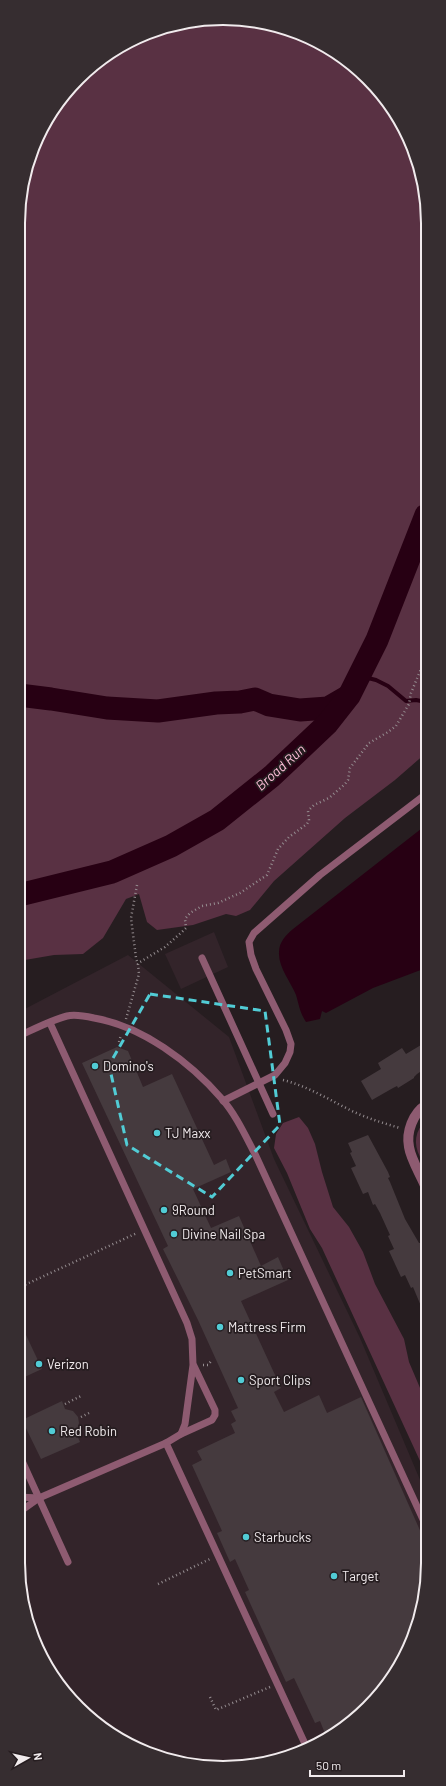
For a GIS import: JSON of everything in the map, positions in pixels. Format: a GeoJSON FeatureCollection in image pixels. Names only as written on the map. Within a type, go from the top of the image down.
{"type":"FeatureCollection","features":[{"type":"Feature","properties":{"kind":"street"},"geometry":{"type":"LineString","coordinates":[[421,1110],[414,1117],[409,1130],[409,1147],[421,1176]]}},
{"type":"Feature","properties":{"kind":"lane"},"geometry":{"type":"LineString","coordinates":[[223,1101],[278,1072],[285,1063],[290,1052],[291,1044],[251,955],[249,942],[254,933],[320,875],[421,798]]}},
{"type":"Feature","properties":{"kind":"lane"},"geometry":{"type":"LineString","coordinates":[[202,958],[273,1114]]}},
{"type":"Feature","properties":{"kind":"lane"},"geometry":{"type":"LineString","coordinates":[[25,1033],[66,1016],[80,1015],[124,1025],[142,1034],[178,1058],[200,1076],[223,1101],[240,1125],[255,1154],[421,1515]]}},
{"type":"Feature","properties":{"kind":"lane"},"geometry":{"type":"LineString","coordinates":[[50,1023],[187,1323],[192,1339],[194,1365],[185,1424],[181,1434]]}},
{"type":"Feature","properties":{"kind":"lane"},"geometry":{"type":"LineString","coordinates":[[25,1507],[39,1498],[166,1443],[181,1434],[212,1420],[215,1415],[214,1410],[194,1365]]}},
{"type":"Feature","properties":{"kind":"lane"},"geometry":{"type":"LineString","coordinates":[[166,1443],[305,1744]]}},
{"type":"Feature","properties":{"kind":"lane"},"geometry":{"type":"LineString","coordinates":[[25,1467],[68,1562]]}},
{"type":"Feature","properties":{"kind":"lane"},"geometry":{"type":"LineString","coordinates":[[25,1498],[39,1498]]}},
{"type":"Feature","properties":{"kind":"path"},"geometry":{"type":"LineString","coordinates":[[138,964],[149,955],[160,951],[183,931],[186,928],[185,919],[190,913],[202,906],[227,900],[267,875],[278,849],[289,837],[307,824],[309,820],[308,811],[314,805],[329,798],[345,784],[348,780],[350,768],[369,743],[396,726],[409,704],[411,693],[421,669]]}},
{"type":"Feature","properties":{"kind":"path"},"geometry":{"type":"LineString","coordinates":[[127,1014],[139,974],[131,918],[137,885]]}},
{"type":"Feature","properties":{"kind":"path"},"geometry":{"type":"LineString","coordinates":[[270,1077],[299,1085],[364,1116],[409,1130]]}},
{"type":"Feature","properties":{"kind":"path"},"geometry":{"type":"LineString","coordinates":[[25,1285],[144,1230]]}},
{"type":"Feature","properties":{"kind":"path"},"geometry":{"type":"LineString","coordinates":[[203,1365],[208,1365],[212,1360]]}},
{"type":"Feature","properties":{"kind":"path"},"geometry":{"type":"LineString","coordinates":[[65,1404],[81,1396]]}},
{"type":"Feature","properties":{"kind":"path"},"geometry":{"type":"LineString","coordinates":[[81,1417],[89,1413]]}},
{"type":"Feature","properties":{"kind":"path"},"geometry":{"type":"LineString","coordinates":[[158,1584],[218,1556]]}},
{"type":"Feature","properties":{"kind":"path"},"geometry":{"type":"LineString","coordinates":[[210,1697],[216,1710],[277,1684]]}},
{"type":"Feature","properties":{"kind":"highlighted area"},"geometry":{"type":"Polygon","coordinates":[[[150,994],[265,1011],[280,1125],[212,1197],[127,1145],[109,1065],[150,994]]]}},
{"type":"Feature","properties":{"kind":"shaded area"},"geometry":{"type":"Polygon","coordinates":[[[210,25],[236,25],[262,29],[311,45],[344,66],[372,92],[388,113],[401,135],[417,184],[421,210],[421,757],[395,780],[345,818],[274,881],[250,910],[236,916],[226,914],[193,925],[157,930],[147,922],[139,894],[126,899],[103,938],[83,954],[54,955],[25,960],[25,210],[29,184],[40,147],[58,113],[74,92],[92,74],[113,58],[147,40],[184,29],[210,25]]]}},
{"type":"Feature","properties":{"kind":"shaded area"},"geometry":{"type":"Polygon","coordinates":[[[421,829],[421,970],[373,988],[326,1013],[322,1011],[320,1019],[306,1022],[294,990],[285,974],[279,958],[279,948],[285,936],[421,829]]]}},
{"type":"Feature","properties":{"kind":"shaded area"},"geometry":{"type":"Polygon","coordinates":[[[214,932],[228,967],[181,989],[165,954],[214,932]]]}},
{"type":"Feature","properties":{"kind":"shaded area"},"geometry":{"type":"Polygon","coordinates":[[[128,955],[229,1037],[274,1159],[360,1338],[421,1482],[421,1576],[414,1614],[401,1651],[380,1684],[354,1712],[333,1728],[299,1746],[262,1757],[236,1761],[210,1761],[184,1757],[147,1746],[113,1728],[92,1712],[74,1694],[58,1673],[40,1639],[29,1602],[25,1576],[25,1009],[128,955]]]}},
{"type":"Feature","properties":{"kind":"shaded area"},"geometry":{"type":"Polygon","coordinates":[[[299,1117],[308,1128],[315,1144],[333,1207],[349,1227],[363,1252],[375,1284],[404,1339],[409,1362],[421,1390],[421,1463],[322,1248],[310,1229],[287,1173],[274,1148],[276,1134],[283,1123],[299,1117]]]}},
{"type":"Feature","properties":{"kind":"shaded area"},"geometry":{"type":"Polygon","coordinates":[[[421,1125],[420,1157],[416,1147],[416,1137],[421,1125]]]}},
{"type":"Feature","properties":{"kind":"building"},"geometry":{"type":"Polygon","coordinates":[[[421,1045],[421,1071],[414,1078],[398,1088],[397,1086],[372,1100],[361,1081],[381,1069],[378,1063],[402,1048],[406,1054],[421,1045]]]}},
{"type":"Feature","properties":{"kind":"building","name":"Target"},"geometry":{"type":"Polygon","coordinates":[[[117,1047],[128,1051],[143,1087],[172,1074],[214,1165],[226,1159],[231,1172],[193,1189],[211,1228],[239,1216],[261,1266],[278,1257],[288,1280],[241,1301],[281,1388],[274,1392],[284,1412],[319,1395],[327,1413],[361,1397],[421,1533],[421,1576],[417,1602],[401,1651],[388,1673],[372,1694],[354,1712],[325,1733],[320,1721],[315,1723],[294,1678],[286,1682],[245,1592],[249,1590],[235,1559],[230,1562],[217,1533],[222,1531],[192,1465],[202,1460],[197,1451],[235,1433],[231,1424],[236,1421],[231,1411],[238,1408],[198,1320],[163,1249],[168,1246],[82,1063],[117,1047]]]}},
{"type":"Feature","properties":{"kind":"building"},"geometry":{"type":"Polygon","coordinates":[[[368,1135],[388,1172],[390,1177],[388,1178],[405,1219],[421,1245],[421,1306],[413,1287],[411,1288],[405,1275],[401,1277],[389,1251],[394,1249],[388,1236],[390,1235],[380,1213],[375,1204],[373,1205],[368,1192],[363,1194],[351,1168],[356,1166],[350,1153],[352,1152],[348,1143],[368,1135]]]}},
{"type":"Feature","properties":{"kind":"building"},"geometry":{"type":"Polygon","coordinates":[[[25,1333],[42,1369],[25,1377],[25,1333]]]}},
{"type":"Feature","properties":{"kind":"building","name":"Red Robin"},"geometry":{"type":"Polygon","coordinates":[[[62,1401],[65,1409],[73,1411],[78,1417],[79,1423],[76,1433],[80,1442],[41,1459],[25,1426],[25,1419],[62,1401]]]}},
{"type":"Feature","properties":{"kind":"waterway","name":"Broad Run"},"geometry":{"type":"LineString","coordinates":[[25,894],[112,872],[171,846],[217,820],[272,776],[327,724],[349,696],[377,640],[421,528]]}},
{"type":"Feature","properties":{"kind":"waterway"},"geometry":{"type":"LineString","coordinates":[[360,676],[376,680],[388,686],[406,701],[421,701]]}},
{"type":"Feature","properties":{"kind":"waterway"},"geometry":{"type":"LineString","coordinates":[[25,696],[107,708],[158,711],[255,699],[269,705],[300,710],[328,708],[347,697]]}},
{"type":"Feature","properties":{"kind":"place","name":"Domino's"},"geometry":{"type":"Point","coordinates":[95,1066]}},
{"type":"Feature","properties":{"kind":"place","name":"TJ Maxx"},"geometry":{"type":"Point","coordinates":[157,1133]}},
{"type":"Feature","properties":{"kind":"place","name":"9Round"},"geometry":{"type":"Point","coordinates":[164,1210]}},
{"type":"Feature","properties":{"kind":"place","name":"Divine Nail Spa"},"geometry":{"type":"Point","coordinates":[174,1234]}},
{"type":"Feature","properties":{"kind":"place","name":"PetSmart"},"geometry":{"type":"Point","coordinates":[230,1273]}},
{"type":"Feature","properties":{"kind":"place","name":"Mattress Firm"},"geometry":{"type":"Point","coordinates":[220,1327]}},
{"type":"Feature","properties":{"kind":"place","name":"Verizon"},"geometry":{"type":"Point","coordinates":[39,1364]}},
{"type":"Feature","properties":{"kind":"place","name":"Sport Clips"},"geometry":{"type":"Point","coordinates":[241,1380]}},
{"type":"Feature","properties":{"kind":"place","name":"Red Robin"},"geometry":{"type":"Point","coordinates":[52,1431]}},
{"type":"Feature","properties":{"kind":"place","name":"Starbucks"},"geometry":{"type":"Point","coordinates":[246,1537]}},
{"type":"Feature","properties":{"kind":"place","name":"Target"},"geometry":{"type":"Point","coordinates":[334,1576]}}]}
